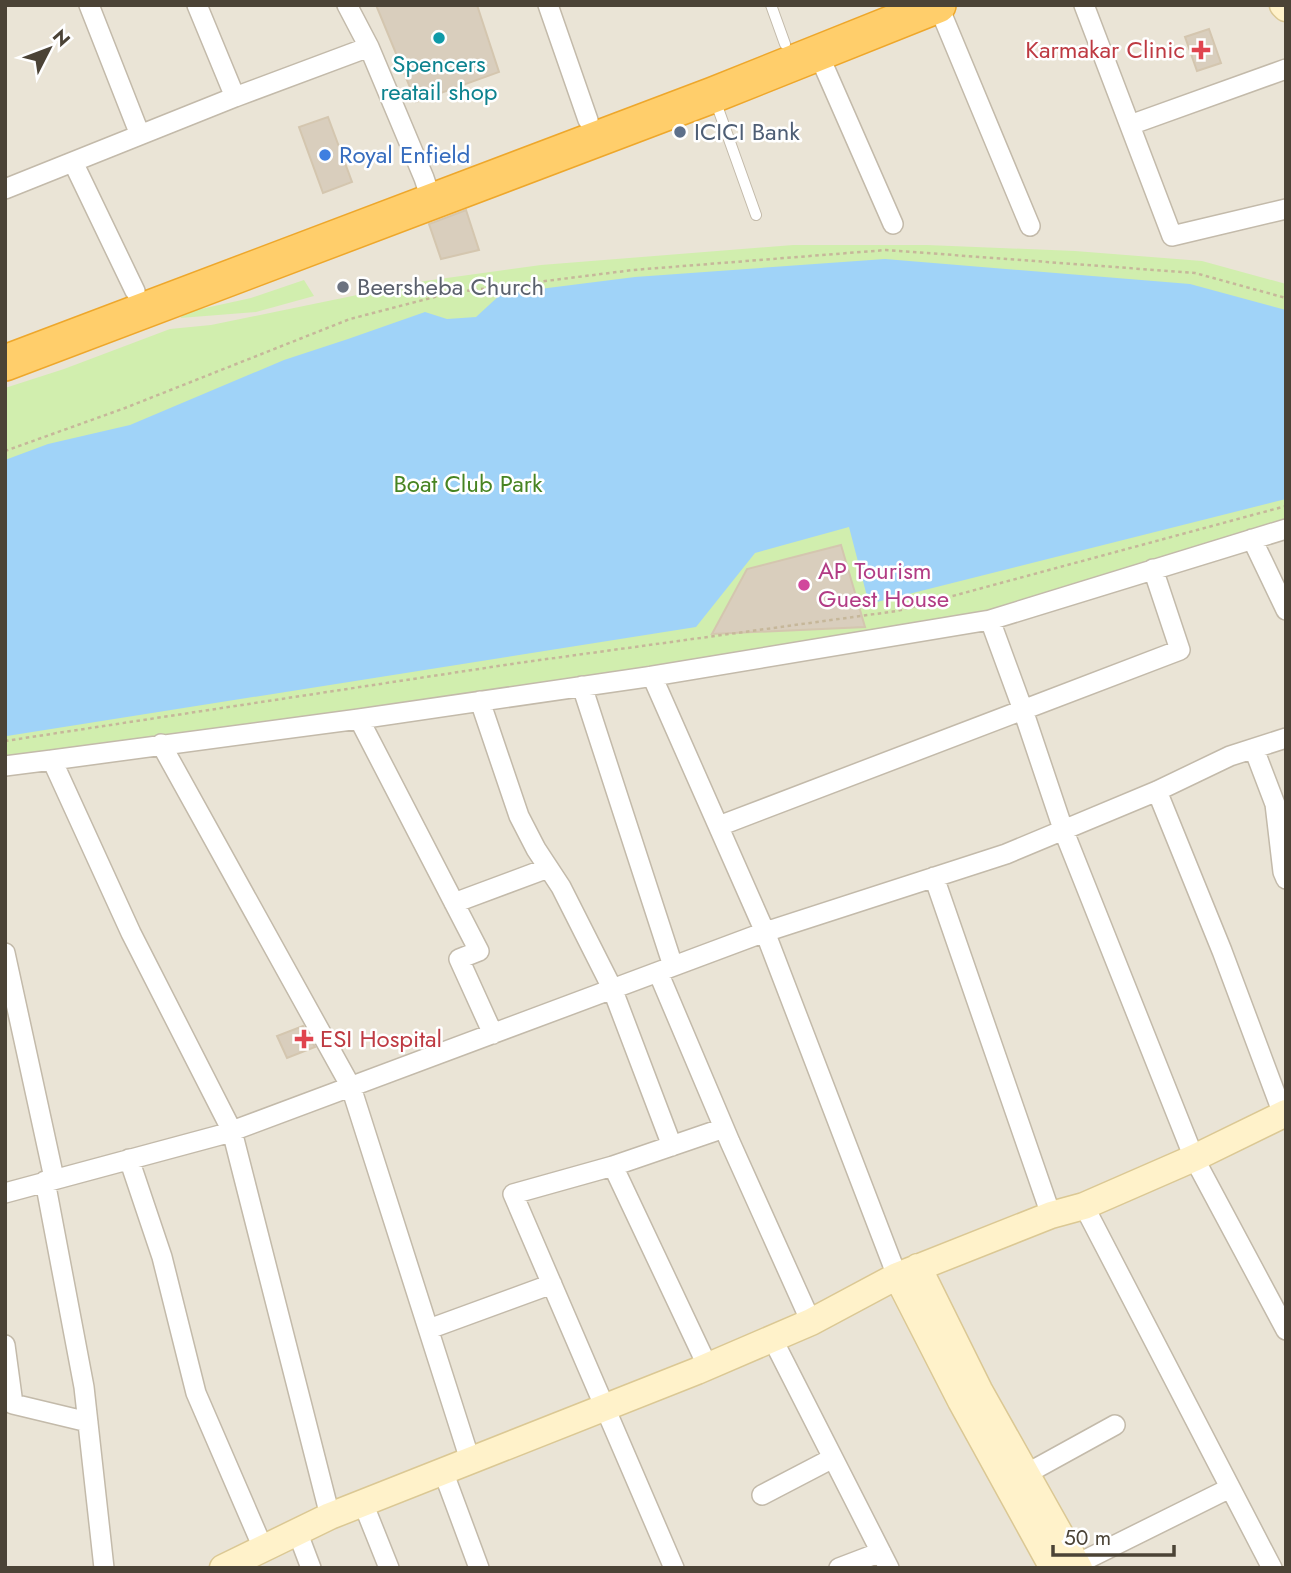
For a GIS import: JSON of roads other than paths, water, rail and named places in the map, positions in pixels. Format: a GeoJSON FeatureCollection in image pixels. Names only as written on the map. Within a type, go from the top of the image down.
{"type":"FeatureCollection","features":[{"type":"Feature","properties":{"kind":"highway"},"geometry":{"type":"LineString","coordinates":[[5,363],[428,190],[588,120],[887,5]]}},
{"type":"Feature","properties":{"kind":"highway"},"geometry":{"type":"LineString","coordinates":[[5,342],[135,291],[713,95],[938,5]]}},
{"type":"Feature","properties":{"kind":"street"},"geometry":{"type":"LineString","coordinates":[[89,5],[140,135]]}},
{"type":"Feature","properties":{"kind":"street"},"geometry":{"type":"LineString","coordinates":[[197,5],[235,97]]}},
{"type":"Feature","properties":{"kind":"street"},"geometry":{"type":"LineString","coordinates":[[347,5],[369,47],[428,190]]}},
{"type":"Feature","properties":{"kind":"street"},"geometry":{"type":"LineString","coordinates":[[548,5],[588,120]]}},
{"type":"Feature","properties":{"kind":"street"},"geometry":{"type":"LineString","coordinates":[[938,5],[1030,226]]}},
{"type":"Feature","properties":{"kind":"street"},"geometry":{"type":"LineString","coordinates":[[1084,5],[1172,236],[1286,209]]}},
{"type":"Feature","properties":{"kind":"street"},"geometry":{"type":"LineString","coordinates":[[7,181],[73,162],[369,47]]}},
{"type":"Feature","properties":{"kind":"street"},"geometry":{"type":"LineString","coordinates":[[818,53],[893,224]]}},
{"type":"Feature","properties":{"kind":"street"},"geometry":{"type":"LineString","coordinates":[[1130,125],[1286,69]]}},
{"type":"Feature","properties":{"kind":"street"},"geometry":{"type":"LineString","coordinates":[[73,162],[135,291]]}},
{"type":"Feature","properties":{"kind":"street"},"geometry":{"type":"LineString","coordinates":[[5,766],[359,719],[652,676],[990,620],[1286,529]]}},
{"type":"Feature","properties":{"kind":"street"},"geometry":{"type":"LineString","coordinates":[[1252,539],[1285,609]]}},
{"type":"Feature","properties":{"kind":"street"},"geometry":{"type":"LineString","coordinates":[[719,826],[1180,650],[1153,569]]}},
{"type":"Feature","properties":{"kind":"street"},"geometry":{"type":"LineString","coordinates":[[990,620],[1063,829],[1194,1158],[1286,1330]]}},
{"type":"Feature","properties":{"kind":"street"},"geometry":{"type":"LineString","coordinates":[[652,676],[765,932],[961,1401],[1070,1566]]}},
{"type":"Feature","properties":{"kind":"street"},"geometry":{"type":"LineString","coordinates":[[582,686],[666,969],[724,1128],[811,1322]]}},
{"type":"Feature","properties":{"kind":"street"},"geometry":{"type":"LineString","coordinates":[[480,701],[519,816],[567,899],[612,988],[672,1146]]}},
{"type":"Feature","properties":{"kind":"street"},"geometry":{"type":"LineString","coordinates":[[359,719],[479,951],[459,959],[493,1034]]}},
{"type":"Feature","properties":{"kind":"street"},"geometry":{"type":"LineString","coordinates":[[5,1193],[232,1131],[765,932],[1006,854],[1157,791],[1230,756],[1286,738]]}},
{"type":"Feature","properties":{"kind":"street"},"geometry":{"type":"LineString","coordinates":[[161,744],[351,1087],[470,1460]]}},
{"type":"Feature","properties":{"kind":"street"},"geometry":{"type":"LineString","coordinates":[[1254,748],[1275,804],[1286,879]]}},
{"type":"Feature","properties":{"kind":"street"},"geometry":{"type":"LineString","coordinates":[[52,760],[131,933],[232,1131],[330,1516]]}},
{"type":"Feature","properties":{"kind":"street"},"geometry":{"type":"LineString","coordinates":[[227,1567],[330,1516],[811,1322],[908,1272],[1051,1215],[1084,1206],[1194,1158],[1284,1113],[1157,791]]}},
{"type":"Feature","properties":{"kind":"street"},"geometry":{"type":"LineString","coordinates":[[454,903],[548,868]]}},
{"type":"Feature","properties":{"kind":"street"},"geometry":{"type":"LineString","coordinates":[[934,877],[1051,1215]]}},
{"type":"Feature","properties":{"kind":"street"},"geometry":{"type":"LineString","coordinates":[[5,953],[50,1180],[84,1387],[104,1568]]}},
{"type":"Feature","properties":{"kind":"street"},"geometry":{"type":"LineString","coordinates":[[674,1568],[513,1194],[613,1166],[724,1128]]}},
{"type":"Feature","properties":{"kind":"street"},"geometry":{"type":"LineString","coordinates":[[129,1159],[162,1257],[197,1393],[263,1548]]}},
{"type":"Feature","properties":{"kind":"street"},"geometry":{"type":"LineString","coordinates":[[613,1166],[707,1365]]}},
{"type":"Feature","properties":{"kind":"street"},"geometry":{"type":"LineString","coordinates":[[1084,1206],[1272,1568]]}},
{"type":"Feature","properties":{"kind":"street"},"geometry":{"type":"LineString","coordinates":[[908,1272],[1026,1474],[1070,1566]]}},
{"type":"Feature","properties":{"kind":"street"},"geometry":{"type":"LineString","coordinates":[[429,1329],[552,1284]]}},
{"type":"Feature","properties":{"kind":"street"},"geometry":{"type":"LineString","coordinates":[[772,1338],[885,1560],[839,1568]]}},
{"type":"Feature","properties":{"kind":"street"},"geometry":{"type":"LineString","coordinates":[[5,1345],[13,1404],[88,1422]]}},
{"type":"Feature","properties":{"kind":"street"},"geometry":{"type":"LineString","coordinates":[[1026,1474],[1115,1424]]}},
{"type":"Feature","properties":{"kind":"street"},"geometry":{"type":"LineString","coordinates":[[762,1495],[833,1458]]}},
{"type":"Feature","properties":{"kind":"street"},"geometry":{"type":"LineString","coordinates":[[443,1471],[479,1568]]}},
{"type":"Feature","properties":{"kind":"street"},"geometry":{"type":"LineString","coordinates":[[1070,1566],[1230,1488]]}},
{"type":"Feature","properties":{"kind":"street"},"geometry":{"type":"LineString","coordinates":[[363,1503],[389,1568]]}},
{"type":"Feature","properties":{"kind":"street"},"geometry":{"type":"LineString","coordinates":[[298,1531],[311,1568]]}},
{"type":"Feature","properties":{"kind":"lane"},"geometry":{"type":"LineString","coordinates":[[771,5],[785,44]]}},
{"type":"Feature","properties":{"kind":"lane"},"geometry":{"type":"LineString","coordinates":[[713,95],[756,215]]}},
{"type":"Feature","properties":{"kind":"water","name":"Boat Club Park"},"geometry":{"type":"Polygon","coordinates":[[[885,259],[1190,284],[1286,310],[1286,499],[869,604],[849,527],[755,553],[696,627],[7,736],[5,734],[5,460],[48,444],[130,425],[284,360],[425,312],[447,319],[476,317],[501,294],[635,277],[885,259]]]}},
{"type":"Feature","properties":{"kind":"place","name":"Spencers reatail shop"},"geometry":{"type":"Point","coordinates":[439,38]}},
{"type":"Feature","properties":{"kind":"place","name":"Karmakar Clinic"},"geometry":{"type":"Point","coordinates":[1201,50]}},
{"type":"Feature","properties":{"kind":"place","name":"ICICI Bank"},"geometry":{"type":"Point","coordinates":[680,132]}},
{"type":"Feature","properties":{"kind":"place","name":"Royal Enfield"},"geometry":{"type":"Point","coordinates":[325,155]}},
{"type":"Feature","properties":{"kind":"place","name":"Beersheba Church"},"geometry":{"type":"Point","coordinates":[343,287]}},
{"type":"Feature","properties":{"kind":"place","name":"AP Tourism Guest House"},"geometry":{"type":"Point","coordinates":[804,585]}},
{"type":"Feature","properties":{"kind":"place","name":"ESI Hospital"},"geometry":{"type":"Point","coordinates":[304,1039]}}]}
